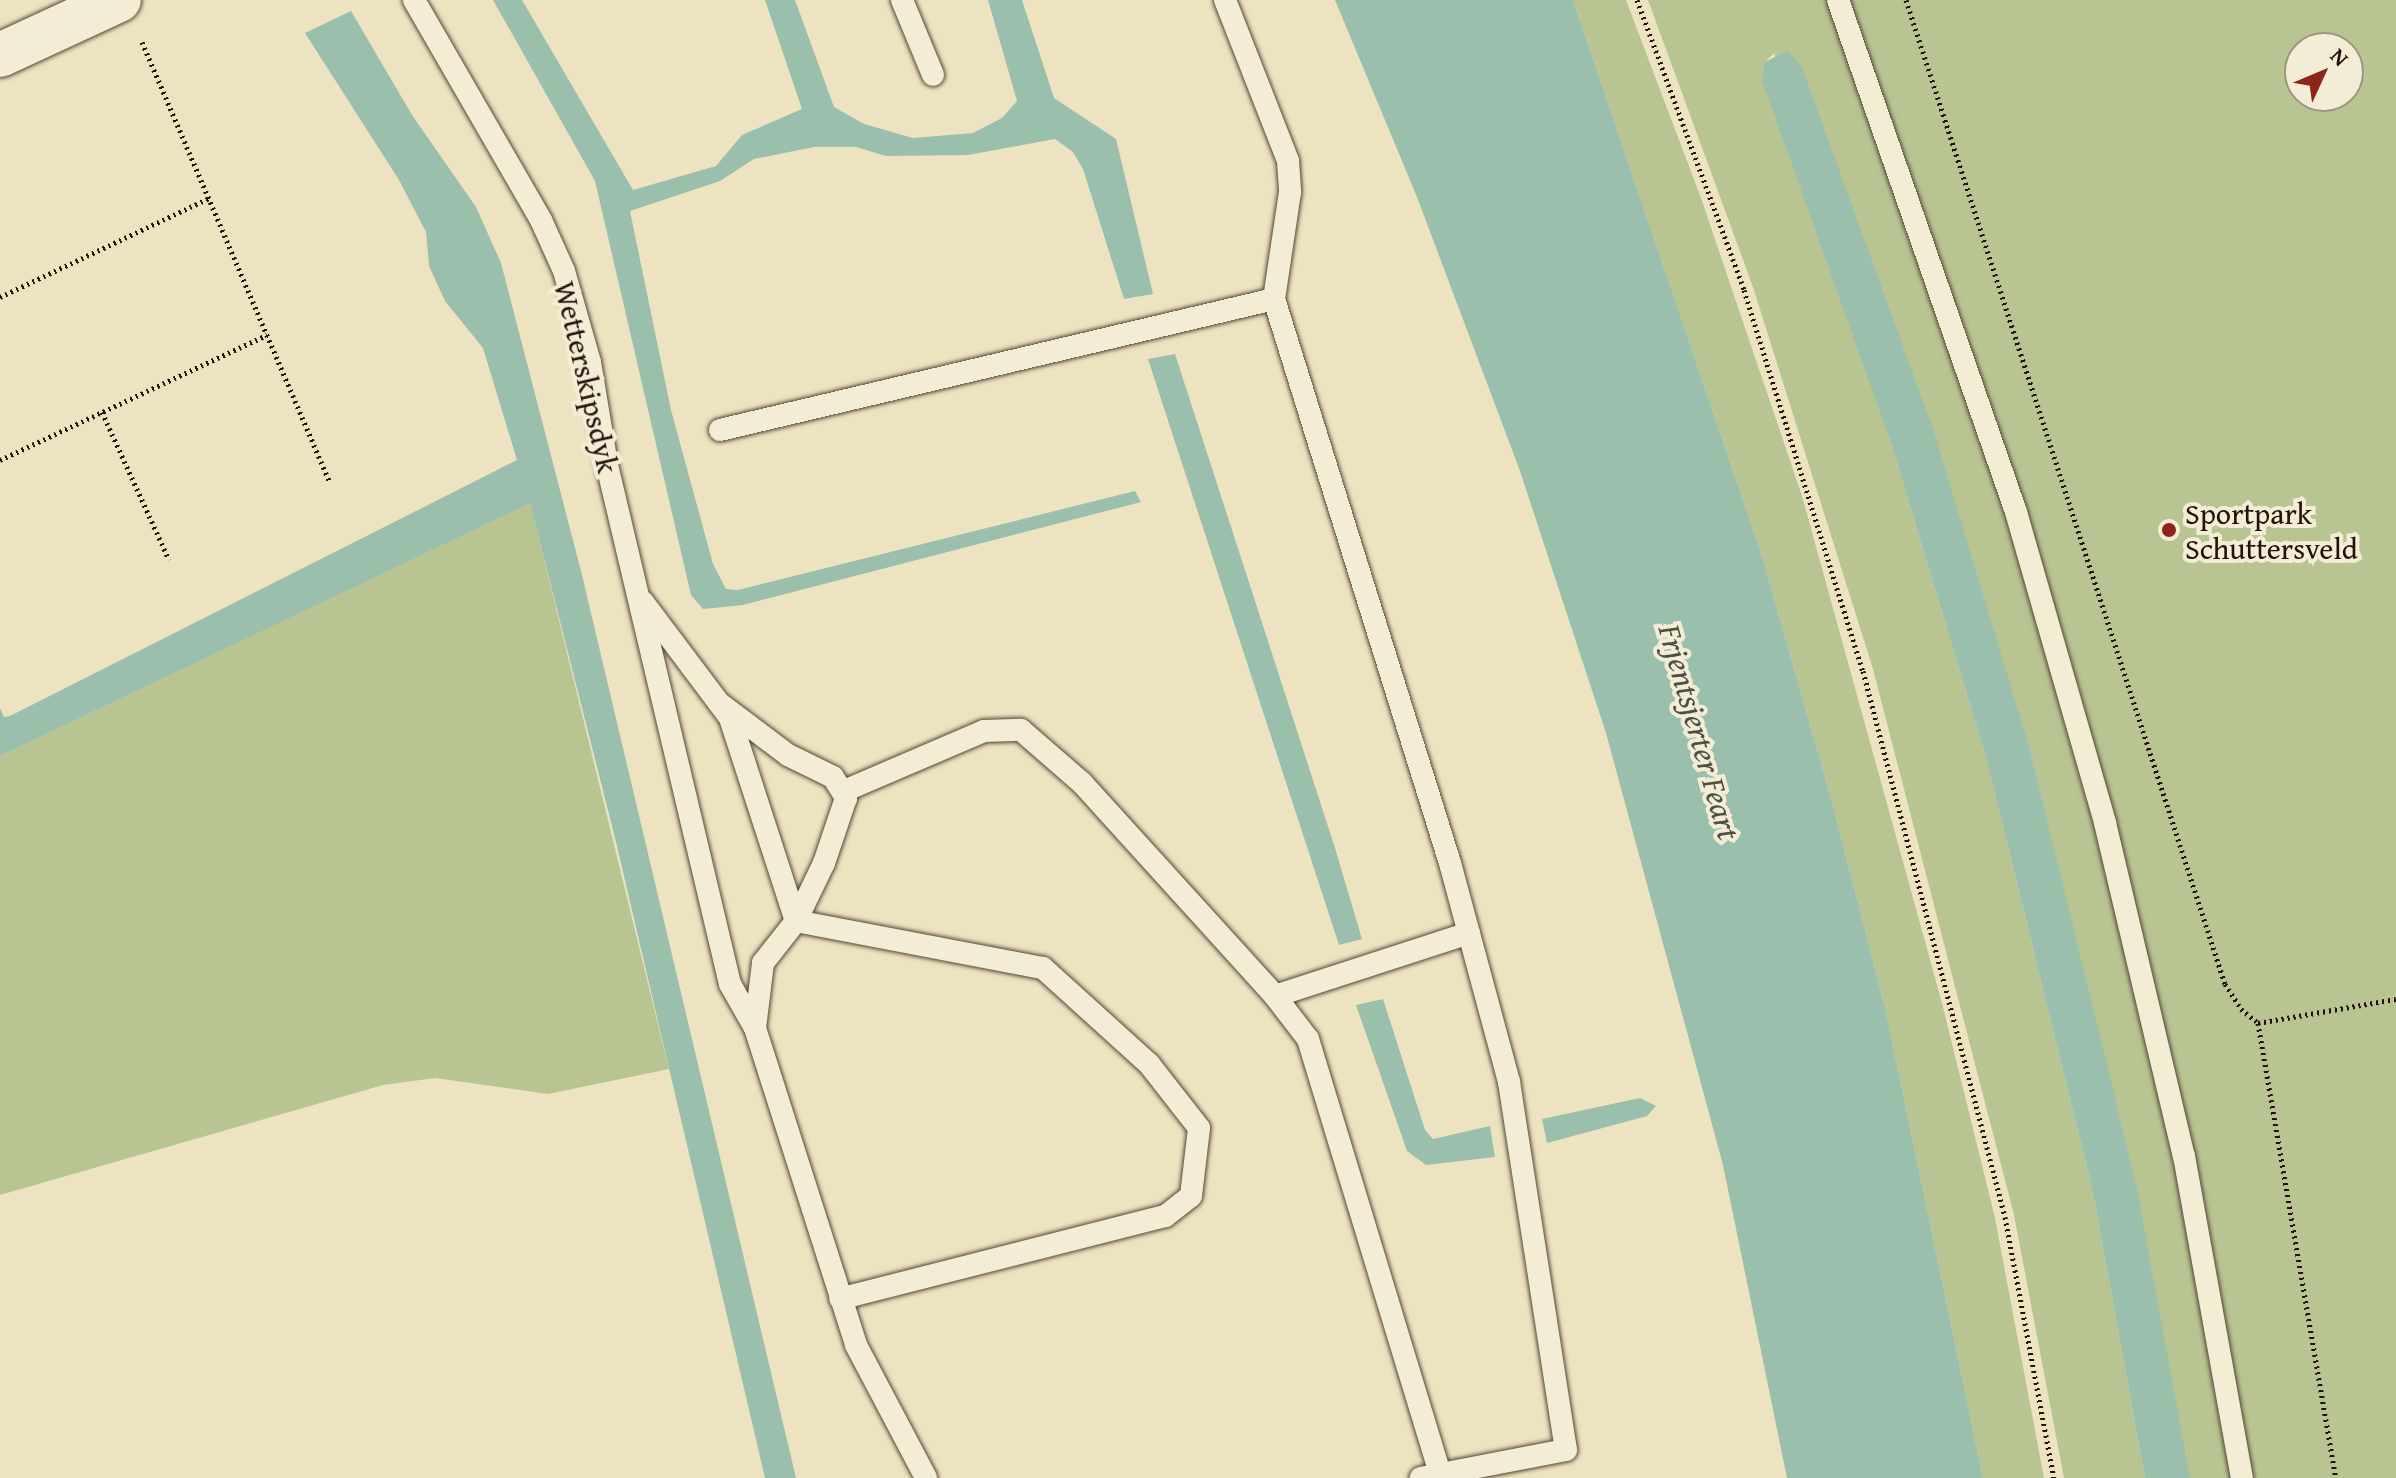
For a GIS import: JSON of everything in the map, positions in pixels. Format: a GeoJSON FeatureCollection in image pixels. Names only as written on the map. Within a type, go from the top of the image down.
{"type":"FeatureCollection","features":[{"type":"Feature","properties":{"kind":"street"},"geometry":{"type":"LineString","coordinates":[[0,55],[128,14]]}},
{"type":"Feature","properties":{"kind":"lane","name":"Wetterskipsdyk"},"geometry":{"type":"LineString","coordinates":[[414,0],[541,220],[564,271],[590,362],[607,465],[730,984],[755,1028]]}},
{"type":"Feature","properties":{"kind":"lane"},"geometry":{"type":"LineString","coordinates":[[902,0],[933,75]]}},
{"type":"Feature","properties":{"kind":"lane"},"geometry":{"type":"LineString","coordinates":[[844,791],[984,731],[1021,730],[1082,783],[1275,996],[1308,1039],[1430,1476],[1566,1450],[1509,1082],[1469,933],[1274,299],[1290,192],[1288,161],[1225,0]]}},
{"type":"Feature","properties":{"kind":"lane"},"geometry":{"type":"LineString","coordinates":[[1838,0],[2016,512],[2105,823],[2184,1156],[2242,1478]]}},
{"type":"Feature","properties":{"kind":"lane"},"geometry":{"type":"LineString","coordinates":[[720,430],[1274,299]]}},
{"type":"Feature","properties":{"kind":"lane"},"geometry":{"type":"LineString","coordinates":[[639,596],[719,703],[745,751],[796,921]]}},
{"type":"Feature","properties":{"kind":"lane"},"geometry":{"type":"LineString","coordinates":[[719,703],[788,755],[833,777],[844,791],[841,821],[796,921],[763,963],[755,1028],[840,1299],[876,1391],[926,1478]]}},
{"type":"Feature","properties":{"kind":"lane"},"geometry":{"type":"LineString","coordinates":[[796,921],[1043,968],[1149,1064],[1199,1128],[1191,1196],[1165,1216],[840,1299]]}},
{"type":"Feature","properties":{"kind":"lane"},"geometry":{"type":"LineString","coordinates":[[1275,996],[1469,933]]}},
{"type":"Feature","properties":{"kind":"path"},"geometry":{"type":"LineString","coordinates":[[1637,0],[1744,290],[1863,671],[2005,1217],[2054,1478]]}},
{"type":"Feature","properties":{"kind":"path"},"geometry":{"type":"LineString","coordinates":[[1906,0],[2225,984],[2241,1009],[2258,1023],[2336,1478]]}},
{"type":"Feature","properties":{"kind":"path"},"geometry":{"type":"LineString","coordinates":[[128,14],[330,482]]}},
{"type":"Feature","properties":{"kind":"path"},"geometry":{"type":"LineString","coordinates":[[0,297],[209,198]]}},
{"type":"Feature","properties":{"kind":"path"},"geometry":{"type":"LineString","coordinates":[[0,460],[267,335]]}},
{"type":"Feature","properties":{"kind":"path"},"geometry":{"type":"LineString","coordinates":[[102,412],[169,560]]}},
{"type":"Feature","properties":{"kind":"path"},"geometry":{"type":"LineString","coordinates":[[2258,1023],[2396,999]]}},
{"type":"Feature","properties":{"kind":"shaded area"},"geometry":{"type":"Polygon","coordinates":[[[1573,0],[1626,0],[1701,198],[1802,496],[1942,1003],[1995,1218],[2044,1478],[1983,1478],[1885,1007],[1830,795],[1762,556],[1573,0]]]}},
{"type":"Feature","properties":{"kind":"shaded area","name":"Sportpark Schuttersveld"},"geometry":{"type":"Polygon","coordinates":[[[1648,0],[2396,0],[2396,1478],[2169,1478],[2106,1152],[1774,53],[1765,62],[1891,443],[1987,761],[2093,1193],[2145,1478],[2064,1478],[2014,1215],[1873,669],[1753,287],[1648,0]]]}},
{"type":"Feature","properties":{"kind":"shaded area"},"geometry":{"type":"Polygon","coordinates":[[[530,502],[669,1069],[548,1094],[435,1078],[383,1085],[0,1195],[0,756],[530,502]]]}},
{"type":"Feature","properties":{"kind":"water"},"geometry":{"type":"Polygon","coordinates":[[[493,0],[522,0],[633,190],[716,166],[742,135],[802,109],[765,0],[795,0],[834,107],[864,124],[913,138],[973,133],[1002,118],[1017,101],[988,0],[1022,0],[1054,98],[1116,139],[1153,294],[1124,299],[1083,169],[1073,152],[1055,139],[968,155],[886,156],[856,147],[814,147],[754,159],[720,181],[630,211],[671,410],[713,564],[726,589],[738,590],[1135,491],[1141,502],[743,605],[703,609],[691,595],[595,181],[493,0]]]}},
{"type":"Feature","properties":{"kind":"water","name":"Frjentsjerter Feart"},"geometry":{"type":"Polygon","coordinates":[[[1335,0],[1573,0],[1762,556],[1830,795],[1885,1007],[1983,1478],[1787,1478],[1723,1165],[1606,733],[1520,471],[1417,197],[1335,0]]]}},
{"type":"Feature","properties":{"kind":"water"},"geometry":{"type":"Polygon","coordinates":[[[351,11],[412,115],[476,207],[501,263],[582,575],[796,1478],[765,1478],[616,842],[530,503],[0,756],[0,708],[4,717],[10,716],[517,460],[483,348],[445,301],[429,266],[426,232],[399,180],[305,33],[351,11]]]}},
{"type":"Feature","properties":{"kind":"water"},"geometry":{"type":"Polygon","coordinates":[[[1787,51],[1801,65],[1933,429],[2030,750],[2136,1184],[2190,1478],[2145,1478],[2093,1193],[1987,761],[1891,443],[1762,80],[1765,62],[1787,51]]]}},
{"type":"Feature","properties":{"kind":"water"},"geometry":{"type":"Polygon","coordinates":[[[1175,354],[1362,939],[1339,945],[1148,359],[1175,354]]]}},
{"type":"Feature","properties":{"kind":"water"},"geometry":{"type":"Polygon","coordinates":[[[1383,999],[1425,1130],[1433,1139],[1490,1126],[1495,1157],[1426,1165],[1407,1151],[1356,1005],[1383,999]]]}},
{"type":"Feature","properties":{"kind":"water"},"geometry":{"type":"Polygon","coordinates":[[[1640,1098],[1656,1106],[1647,1116],[1547,1143],[1542,1119],[1640,1098]]]}},
{"type":"Feature","properties":{"kind":"place","name":"Sportpark Schuttersveld"},"geometry":{"type":"Point","coordinates":[2169,530]}}]}
